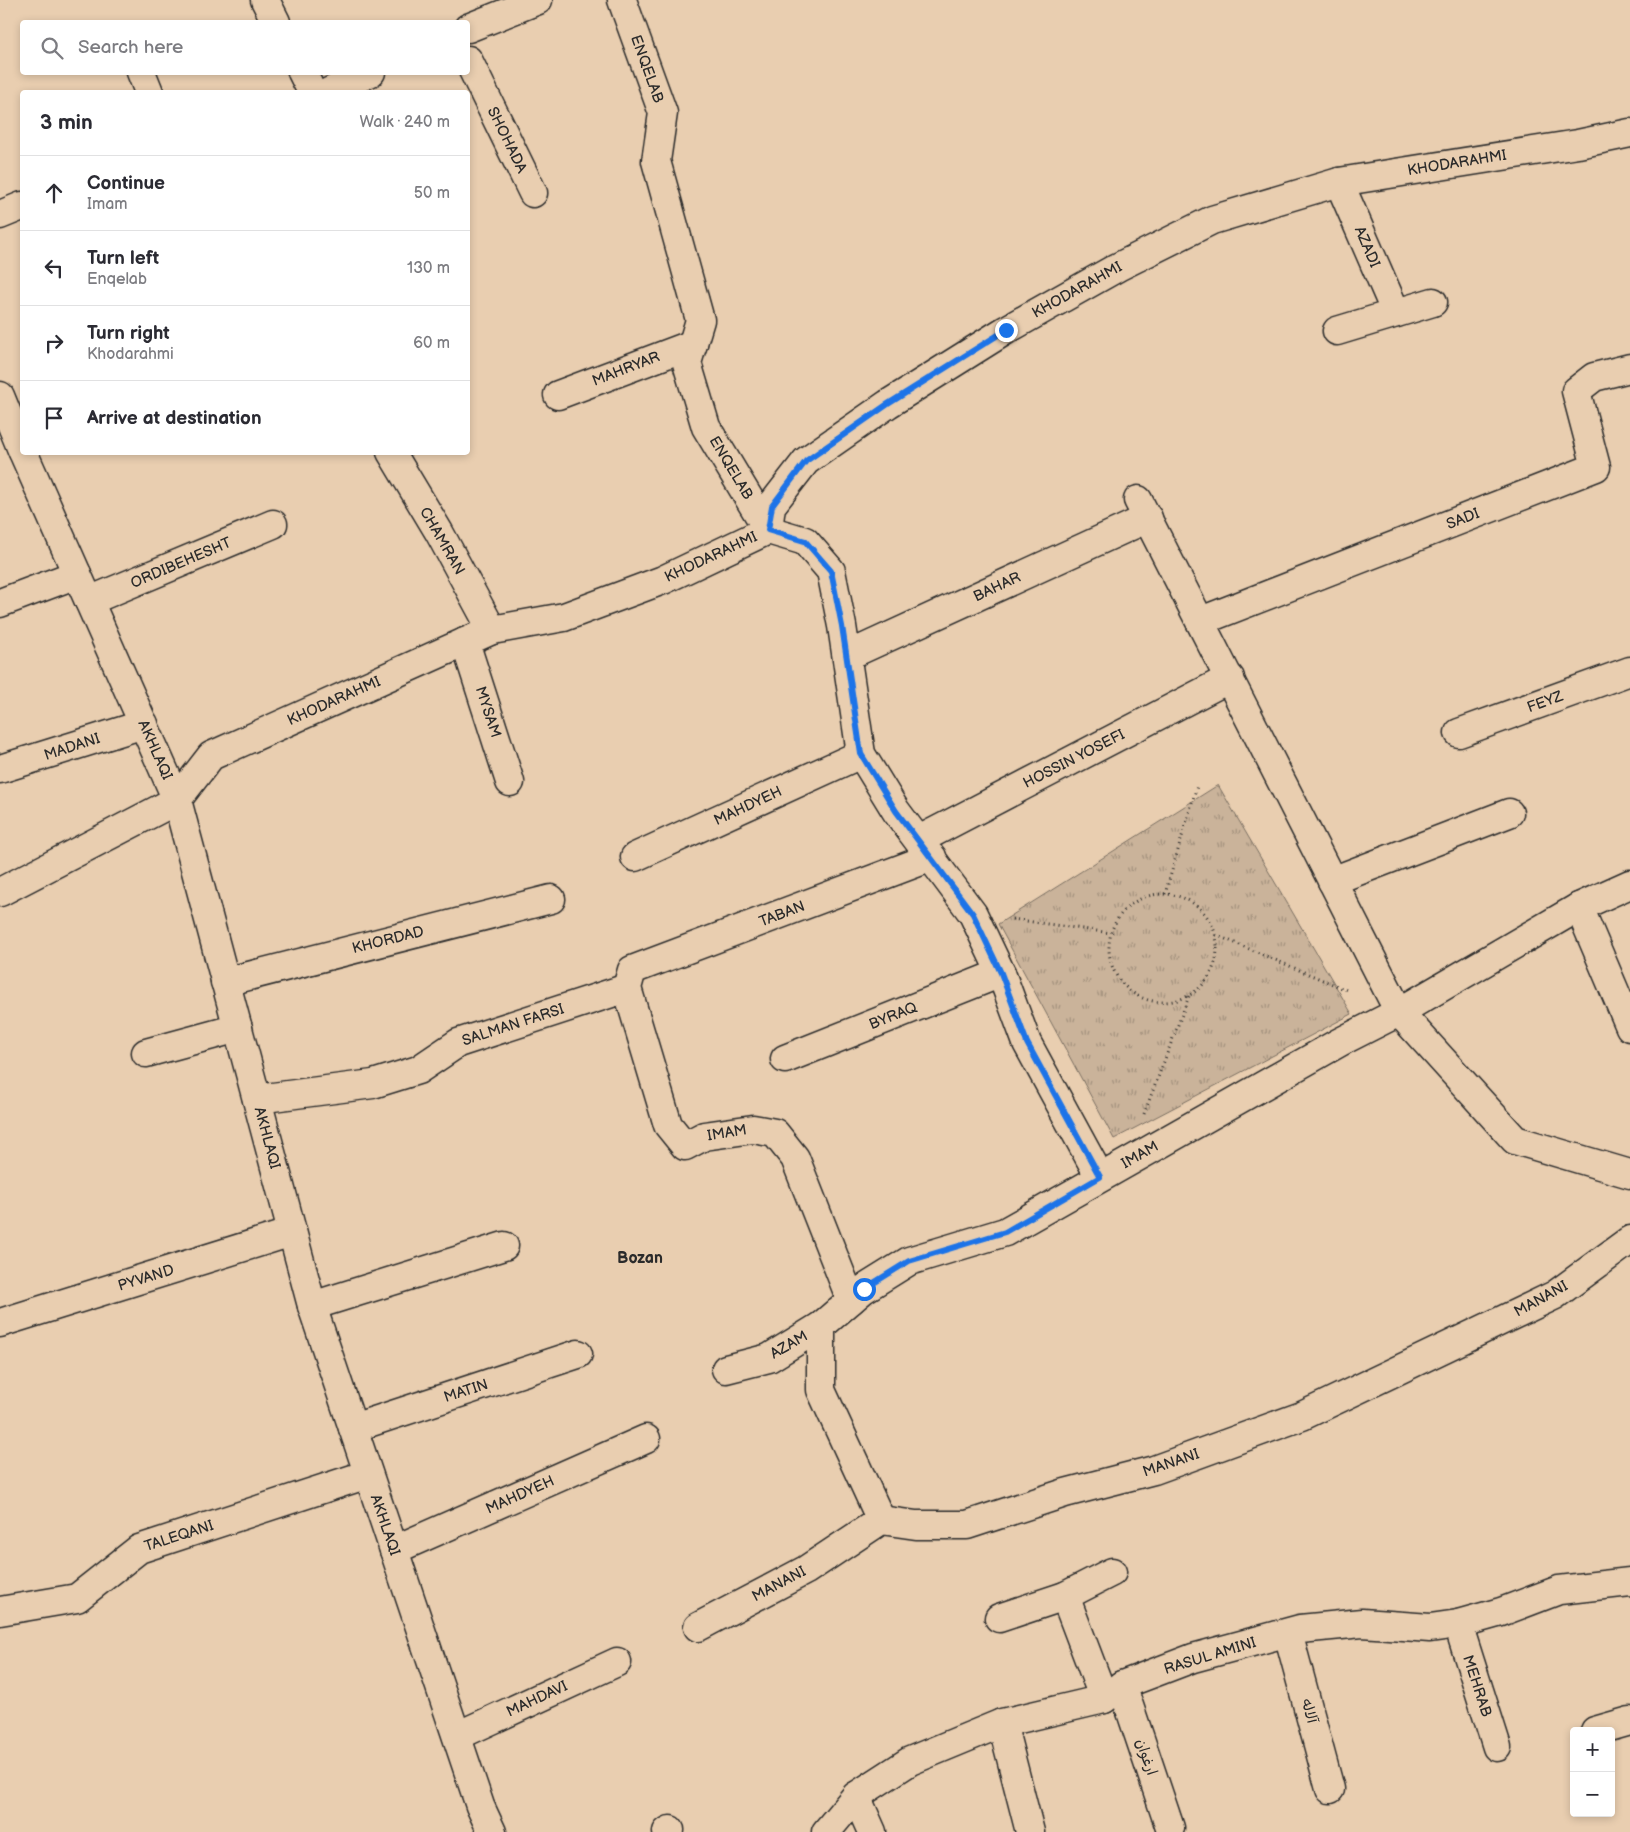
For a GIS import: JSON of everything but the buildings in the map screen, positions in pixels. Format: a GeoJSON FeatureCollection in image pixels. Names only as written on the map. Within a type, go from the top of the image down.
{"type":"FeatureCollection","features":[{"type":"Feature","properties":{"kind":"street"},"geometry":{"type":"LineString","coordinates":[[265,0],[275,20]]}},
{"type":"Feature","properties":{"kind":"street"},"geometry":{"type":"LineString","coordinates":[[470,27],[538,0]]}},
{"type":"Feature","properties":{"kind":"street","name":"ENQELAB"},"geometry":{"type":"LineString","coordinates":[[622,0],[663,113],[656,161],[700,320],[688,362],[706,427],[768,530]]}},
{"type":"Feature","properties":{"kind":"street","name":"SHOHADA"},"geometry":{"type":"LineString","coordinates":[[470,64],[533,193]]}},
{"type":"Feature","properties":{"kind":"street"},"geometry":{"type":"LineString","coordinates":[[142,75],[149,90]]}},
{"type":"Feature","properties":{"kind":"street"},"geometry":{"type":"LineString","coordinates":[[304,75],[311,90]]}},
{"type":"Feature","properties":{"kind":"street"},"geometry":{"type":"LineString","coordinates":[[333,90],[365,75]]}},
{"type":"Feature","properties":{"kind":"street","name":"KHODARAHMI"},"geometry":{"type":"LineString","coordinates":[[177,800],[211,756],[492,630],[564,617],[663,580],[768,530],[772,506],[806,461],[888,404],[1006,330],[1118,267],[1212,220],[1339,182],[1578,144],[1630,133]]}},
{"type":"Feature","properties":{"kind":"street","name":"AZADI"},"geometry":{"type":"LineString","coordinates":[[1339,182],[1396,313]]}},
{"type":"Feature","properties":{"kind":"street"},"geometry":{"type":"LineString","coordinates":[[0,214],[20,207]]}},
{"type":"Feature","properties":{"kind":"street"},"geometry":{"type":"LineString","coordinates":[[1337,331],[1433,302]]}},
{"type":"Feature","properties":{"kind":"street","name":"MAHRYAR"},"geometry":{"type":"LineString","coordinates":[[558,395],[693,344]]}},
{"type":"Feature","properties":{"kind":"street","name":"SADI"},"geometry":{"type":"LineString","coordinates":[[1201,621],[1596,467],[1576,391],[1594,377],[1630,368]]}},
{"type":"Feature","properties":{"kind":"street","name":"AKHLAQI"},"geometry":{"type":"LineString","coordinates":[[9,403],[20,442]]}},
{"type":"Feature","properties":{"kind":"street","name":"AKHLAQI"},"geometry":{"type":"LineString","coordinates":[[24,455],[177,800],[312,1306],[456,1736],[480,1806],[492,1832]]}},
{"type":"Feature","properties":{"kind":"street","name":"CHAMRAN"},"geometry":{"type":"LineString","coordinates":[[393,455],[439,532],[492,630]]}},
{"type":"Feature","properties":{"kind":"street","name":"BAHAR"},"geometry":{"type":"LineString","coordinates":[[847,656],[1143,509],[1201,621]]}},
{"type":"Feature","properties":{"kind":"street","name":"ORDIBEHESHT"},"geometry":{"type":"LineString","coordinates":[[89,602],[273,524]]}},
{"type":"Feature","properties":{"kind":"street"},"geometry":{"type":"LineString","coordinates":[[768,530],[805,541],[831,571],[847,656],[861,754],[896,811],[973,914],[1001,973],[1027,1043],[1100,1177]]}},
{"type":"Feature","properties":{"kind":"street"},"geometry":{"type":"LineString","coordinates":[[0,603],[77,574]]}},
{"type":"Feature","properties":{"kind":"street"},"geometry":{"type":"LineString","coordinates":[[1201,621],[1399,1012],[1515,1140],[1630,1174]]}},
{"type":"Feature","properties":{"kind":"street","name":"MYSAM"},"geometry":{"type":"LineString","coordinates":[[465,642],[510,782]]}},
{"type":"Feature","properties":{"kind":"street","name":"FEYZ"},"geometry":{"type":"LineString","coordinates":[[1459,732],[1630,671]]}},
{"type":"Feature","properties":{"kind":"street","name":"HOSSIN YOSEFI"},"geometry":{"type":"LineString","coordinates":[[925,849],[1230,678]]}},
{"type":"Feature","properties":{"kind":"street","name":"MADANI"},"geometry":{"type":"LineString","coordinates":[[0,769],[144,724]]}},
{"type":"Feature","properties":{"kind":"street","name":"MAHDYEH"},"geometry":{"type":"LineString","coordinates":[[635,857],[861,754]]}},
{"type":"Feature","properties":{"kind":"street"},"geometry":{"type":"LineString","coordinates":[[0,892],[177,800]]}},
{"type":"Feature","properties":{"kind":"street"},"geometry":{"type":"LineString","coordinates":[[1332,880],[1509,812]]}},
{"type":"Feature","properties":{"kind":"street","name":"TABAN"},"geometry":{"type":"LineString","coordinates":[[630,979],[925,849]]}},
{"type":"Feature","properties":{"kind":"street","name":"IMAM"},"geometry":{"type":"LineString","coordinates":[[821,1326],[864,1289],[909,1261],[1005,1232],[1340,1042],[1399,1012],[1579,907],[1630,884]]}},
{"type":"Feature","properties":{"kind":"street","name":"KHORDAD"},"geometry":{"type":"LineString","coordinates":[[226,982],[551,899]]}},
{"type":"Feature","properties":{"kind":"street"},"geometry":{"type":"LineString","coordinates":[[1579,907],[1630,1027]]}},
{"type":"Feature","properties":{"kind":"street","name":"BYRAQ"},"geometry":{"type":"LineString","coordinates":[[785,1059],[1001,973]]}},
{"type":"Feature","properties":{"kind":"street","name":"SALMAN FARSI"},"geometry":{"type":"LineString","coordinates":[[257,1099],[373,1084],[418,1070],[458,1043],[630,979]]}},
{"type":"Feature","properties":{"kind":"street","name":"IMAM"},"geometry":{"type":"LineString","coordinates":[[630,979],[668,1125],[685,1146],[704,1136],[723,1133],[753,1129],[775,1133],[794,1158],[852,1300]]}},
{"type":"Feature","properties":{"kind":"street"},"geometry":{"type":"LineString","coordinates":[[146,1054],[238,1028]]}},
{"type":"Feature","properties":{"kind":"street","name":"PYVAND"},"geometry":{"type":"LineString","coordinates":[[0,1323],[292,1232]]}},
{"type":"Feature","properties":{"kind":"street","name":"MANANI"},"geometry":{"type":"LineString","coordinates":[[698,1627],[806,1570],[881,1520],[916,1525],[967,1525],[1065,1493],[1154,1470],[1302,1416],[1556,1294],[1630,1240]]}},
{"type":"Feature","properties":{"kind":"street"},"geometry":{"type":"LineString","coordinates":[[312,1306],[504,1246]]}},
{"type":"Feature","properties":{"kind":"street"},"geometry":{"type":"LineString","coordinates":[[821,1326],[821,1390],[881,1520]]}},
{"type":"Feature","properties":{"kind":"street","name":"AZAM"},"geometry":{"type":"LineString","coordinates":[[726,1369],[769,1358],[821,1326]]}},
{"type":"Feature","properties":{"kind":"street","name":"MATIN"},"geometry":{"type":"LineString","coordinates":[[353,1428],[578,1354]]}},
{"type":"Feature","properties":{"kind":"street","name":"MAHDYEH"},"geometry":{"type":"LineString","coordinates":[[394,1550],[646,1440]]}},
{"type":"Feature","properties":{"kind":"street","name":"TALEQANI"},"geometry":{"type":"LineString","coordinates":[[0,1611],[77,1598],[139,1550],[368,1474]]}},
{"type":"Feature","properties":{"kind":"street"},"geometry":{"type":"LineString","coordinates":[[999,1618],[1065,1596],[1112,1572]]}},
{"type":"Feature","properties":{"kind":"street","name":"RASUL AMINI"},"geometry":{"type":"LineString","coordinates":[[826,1832],[856,1796],[910,1761],[1002,1723],[1113,1692],[1193,1658],[1300,1629],[1362,1622],[1430,1628],[1458,1624],[1501,1612],[1559,1590],[1630,1582]]}},
{"type":"Feature","properties":{"kind":"street","name":"ارغوان"},"geometry":{"type":"LineString","coordinates":[[1065,1596],[1113,1692],[1170,1828]]}},
{"type":"Feature","properties":{"kind":"street","name":"MEHRAB"},"geometry":{"type":"LineString","coordinates":[[1458,1624],[1497,1747]]}},
{"type":"Feature","properties":{"kind":"street","name":"آلاله"},"geometry":{"type":"LineString","coordinates":[[1288,1633],[1330,1789]]}},
{"type":"Feature","properties":{"kind":"street","name":"MAHDAVI"},"geometry":{"type":"LineString","coordinates":[[456,1736],[617,1662]]}},
{"type":"Feature","properties":{"kind":"street"},"geometry":{"type":"LineString","coordinates":[[1609,1727],[1630,1721]]}},
{"type":"Feature","properties":{"kind":"street"},"geometry":{"type":"LineString","coordinates":[[1002,1723],[1030,1832]]}},
{"type":"Feature","properties":{"kind":"street"},"geometry":{"type":"LineString","coordinates":[[856,1796],[872,1832]]}},
{"type":"Feature","properties":{"kind":"path"},"geometry":{"type":"LineString","coordinates":[[1165,894],[1197,786]]}},
{"type":"Feature","properties":{"kind":"path"},"geometry":{"type":"LineString","coordinates":[[1165,894],[1183,898],[1198,906],[1210,919],[1216,936],[1218,953],[1213,970],[1203,985],[1189,996],[1172,1002],[1154,1002],[1137,996],[1122,984],[1112,969],[1109,951],[1111,933],[1119,917],[1132,904],[1148,896],[1165,894]]}},
{"type":"Feature","properties":{"kind":"path"},"geometry":{"type":"LineString","coordinates":[[973,914],[1111,933]]}},
{"type":"Feature","properties":{"kind":"path"},"geometry":{"type":"LineString","coordinates":[[1216,936],[1399,1012]]}},
{"type":"Feature","properties":{"kind":"path"},"geometry":{"type":"LineString","coordinates":[[1125,1163],[1189,996]]}},
{"type":"Feature","properties":{"kind":"green space"},"geometry":{"type":"Polygon","coordinates":[[[1218,785],[1352,1014],[1114,1139],[998,924],[1218,785]]]}},
{"type":"Feature","properties":{"kind":"district","name":"Bozan"},"geometry":{"type":"Point","coordinates":[640,1258]}},
{"type":"Feature","properties":{"kind":"route"},"geometry":{"type":"LineString","coordinates":[[864,1289],[909,1261],[1005,1232],[1100,1177],[1027,1043],[1001,973],[973,914],[896,811],[861,754],[842,626],[831,571],[805,541],[768,530],[772,506],[806,461],[888,404],[1006,330]]}}]}
